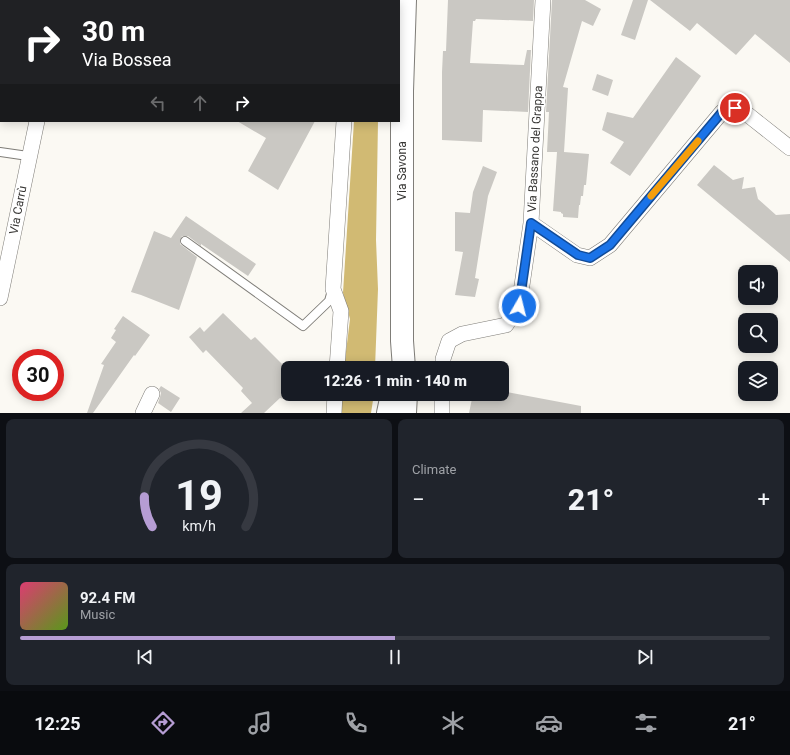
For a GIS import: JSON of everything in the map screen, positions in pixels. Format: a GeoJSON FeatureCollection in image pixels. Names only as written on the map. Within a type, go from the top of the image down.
{"type":"FeatureCollection","features":[{"type":"Feature","properties":{"kind":"main road","name":"Via Savona"},"geometry":{"type":"LineString","coordinates":[[403,361],[402,341],[402,91],[405,0]]}},
{"type":"Feature","properties":{"kind":"main road","name":"Via Savona"},"geometry":{"type":"LineString","coordinates":[[398,361],[402,341]]}},
{"type":"Feature","properties":{"kind":"main road"},"geometry":{"type":"LineString","coordinates":[[388,413],[391,401]]}},
{"type":"Feature","properties":{"kind":"main road"},"geometry":{"type":"LineString","coordinates":[[405,413],[406,401]]}},
{"type":"Feature","properties":{"kind":"street","name":"Via Bassano del Grappa"},"geometry":{"type":"LineString","coordinates":[[443,361],[449,341],[462,334],[506,325],[519,306],[531,223],[543,0]]}},
{"type":"Feature","properties":{"kind":"street"},"geometry":{"type":"LineString","coordinates":[[531,223],[578,255],[590,258],[610,245],[722,112],[735,108],[748,114],[790,148]]}},
{"type":"Feature","properties":{"kind":"street","name":"Via Carrù"},"geometry":{"type":"LineString","coordinates":[[0,298],[36,122]]}},
{"type":"Feature","properties":{"kind":"street"},"geometry":{"type":"LineString","coordinates":[[337,361],[341,311],[332,289],[344,122]]}},
{"type":"Feature","properties":{"kind":"street"},"geometry":{"type":"LineString","coordinates":[[143,413],[152,394]]}},
{"type":"Feature","properties":{"kind":"street"},"geometry":{"type":"LineString","coordinates":[[334,413],[335,401]]}},
{"type":"Feature","properties":{"kind":"street"},"geometry":{"type":"LineString","coordinates":[[442,401],[442,413]]}},
{"type":"Feature","properties":{"kind":"lane"},"geometry":{"type":"LineString","coordinates":[[0,152],[28,156]]}},
{"type":"Feature","properties":{"kind":"lane"},"geometry":{"type":"LineString","coordinates":[[184,241],[303,326],[329,301],[332,289]]}},
{"type":"Feature","properties":{"kind":"shaded area"},"geometry":{"type":"Polygon","coordinates":[[[354,122],[378,122],[376,240],[378,289],[375,361],[345,361],[350,319],[343,293],[354,122]]]}},
{"type":"Feature","properties":{"kind":"shaded area"},"geometry":{"type":"Polygon","coordinates":[[[340,401],[373,401],[371,413],[339,413],[340,401]]]}},
{"type":"Feature","properties":{"kind":"building"},"geometry":{"type":"Polygon","coordinates":[[[448,0],[534,0],[533,21],[476,19],[473,21],[470,63],[524,65],[527,50],[531,50],[528,112],[483,110],[482,142],[442,140],[442,72],[443,51],[446,51],[448,0]]]}},
{"type":"Feature","properties":{"kind":"building"},"geometry":{"type":"Polygon","coordinates":[[[552,0],[585,0],[601,9],[593,26],[582,21],[563,87],[568,88],[564,152],[589,154],[586,185],[584,185],[583,196],[581,196],[578,218],[563,217],[561,212],[553,211],[557,152],[547,152],[549,112],[546,112],[552,0]]]}},
{"type":"Feature","properties":{"kind":"building"},"geometry":{"type":"Polygon","coordinates":[[[633,0],[648,0],[635,40],[621,35],[633,0]]]}},
{"type":"Feature","properties":{"kind":"building"},"geometry":{"type":"Polygon","coordinates":[[[650,0],[790,0],[790,63],[755,34],[736,55],[697,23],[690,31],[650,0]]]}},
{"type":"Feature","properties":{"kind":"building"},"geometry":{"type":"Polygon","coordinates":[[[676,57],[701,76],[630,176],[610,163],[624,142],[602,130],[607,112],[633,118],[676,57]]]}},
{"type":"Feature","properties":{"kind":"building"},"geometry":{"type":"Polygon","coordinates":[[[597,74],[613,80],[608,96],[592,90],[597,74]]]}},
{"type":"Feature","properties":{"kind":"building"},"geometry":{"type":"Polygon","coordinates":[[[239,122],[314,122],[278,190],[248,171],[266,138],[239,122]]]}},
{"type":"Feature","properties":{"kind":"building"},"geometry":{"type":"Polygon","coordinates":[[[714,165],[733,180],[744,177],[742,189],[755,187],[758,199],[776,215],[790,214],[790,262],[697,185],[714,165]]]}},
{"type":"Feature","properties":{"kind":"building"},"geometry":{"type":"Polygon","coordinates":[[[483,166],[497,172],[488,196],[475,278],[479,279],[475,297],[455,295],[463,252],[455,251],[455,212],[470,213],[473,192],[483,166]]]}},
{"type":"Feature","properties":{"kind":"building"},"geometry":{"type":"Polygon","coordinates":[[[186,216],[256,264],[248,276],[188,236],[182,236],[180,244],[197,257],[179,310],[131,292],[154,231],[171,238],[186,216]]]}},
{"type":"Feature","properties":{"kind":"building"},"geometry":{"type":"Polygon","coordinates":[[[223,313],[251,340],[255,337],[281,363],[281,398],[264,413],[241,413],[252,403],[241,391],[243,388],[206,350],[203,353],[189,337],[200,327],[204,332],[223,313]]]}},
{"type":"Feature","properties":{"kind":"building"},"geometry":{"type":"Polygon","coordinates":[[[123,316],[150,335],[93,413],[87,413],[104,365],[101,364],[116,342],[111,338],[116,330],[114,329],[123,316]]]}},
{"type":"Feature","properties":{"kind":"building"},"geometry":{"type":"Polygon","coordinates":[[[161,386],[180,398],[171,412],[158,403],[161,393],[159,389],[161,386]]]}},
{"type":"Feature","properties":{"kind":"building"},"geometry":{"type":"Polygon","coordinates":[[[509,392],[581,406],[581,413],[469,413],[472,401],[509,401],[509,392]]]}},
{"type":"Feature","properties":{"kind":"slow traffic"},"geometry":{"type":"LineString","coordinates":[[651,196],[698,141]]}},
{"type":"Feature","properties":{"kind":"route"},"geometry":{"type":"LineString","coordinates":[[519,306],[531,223],[578,255],[590,258],[610,245],[722,112],[735,108]]}}]}
